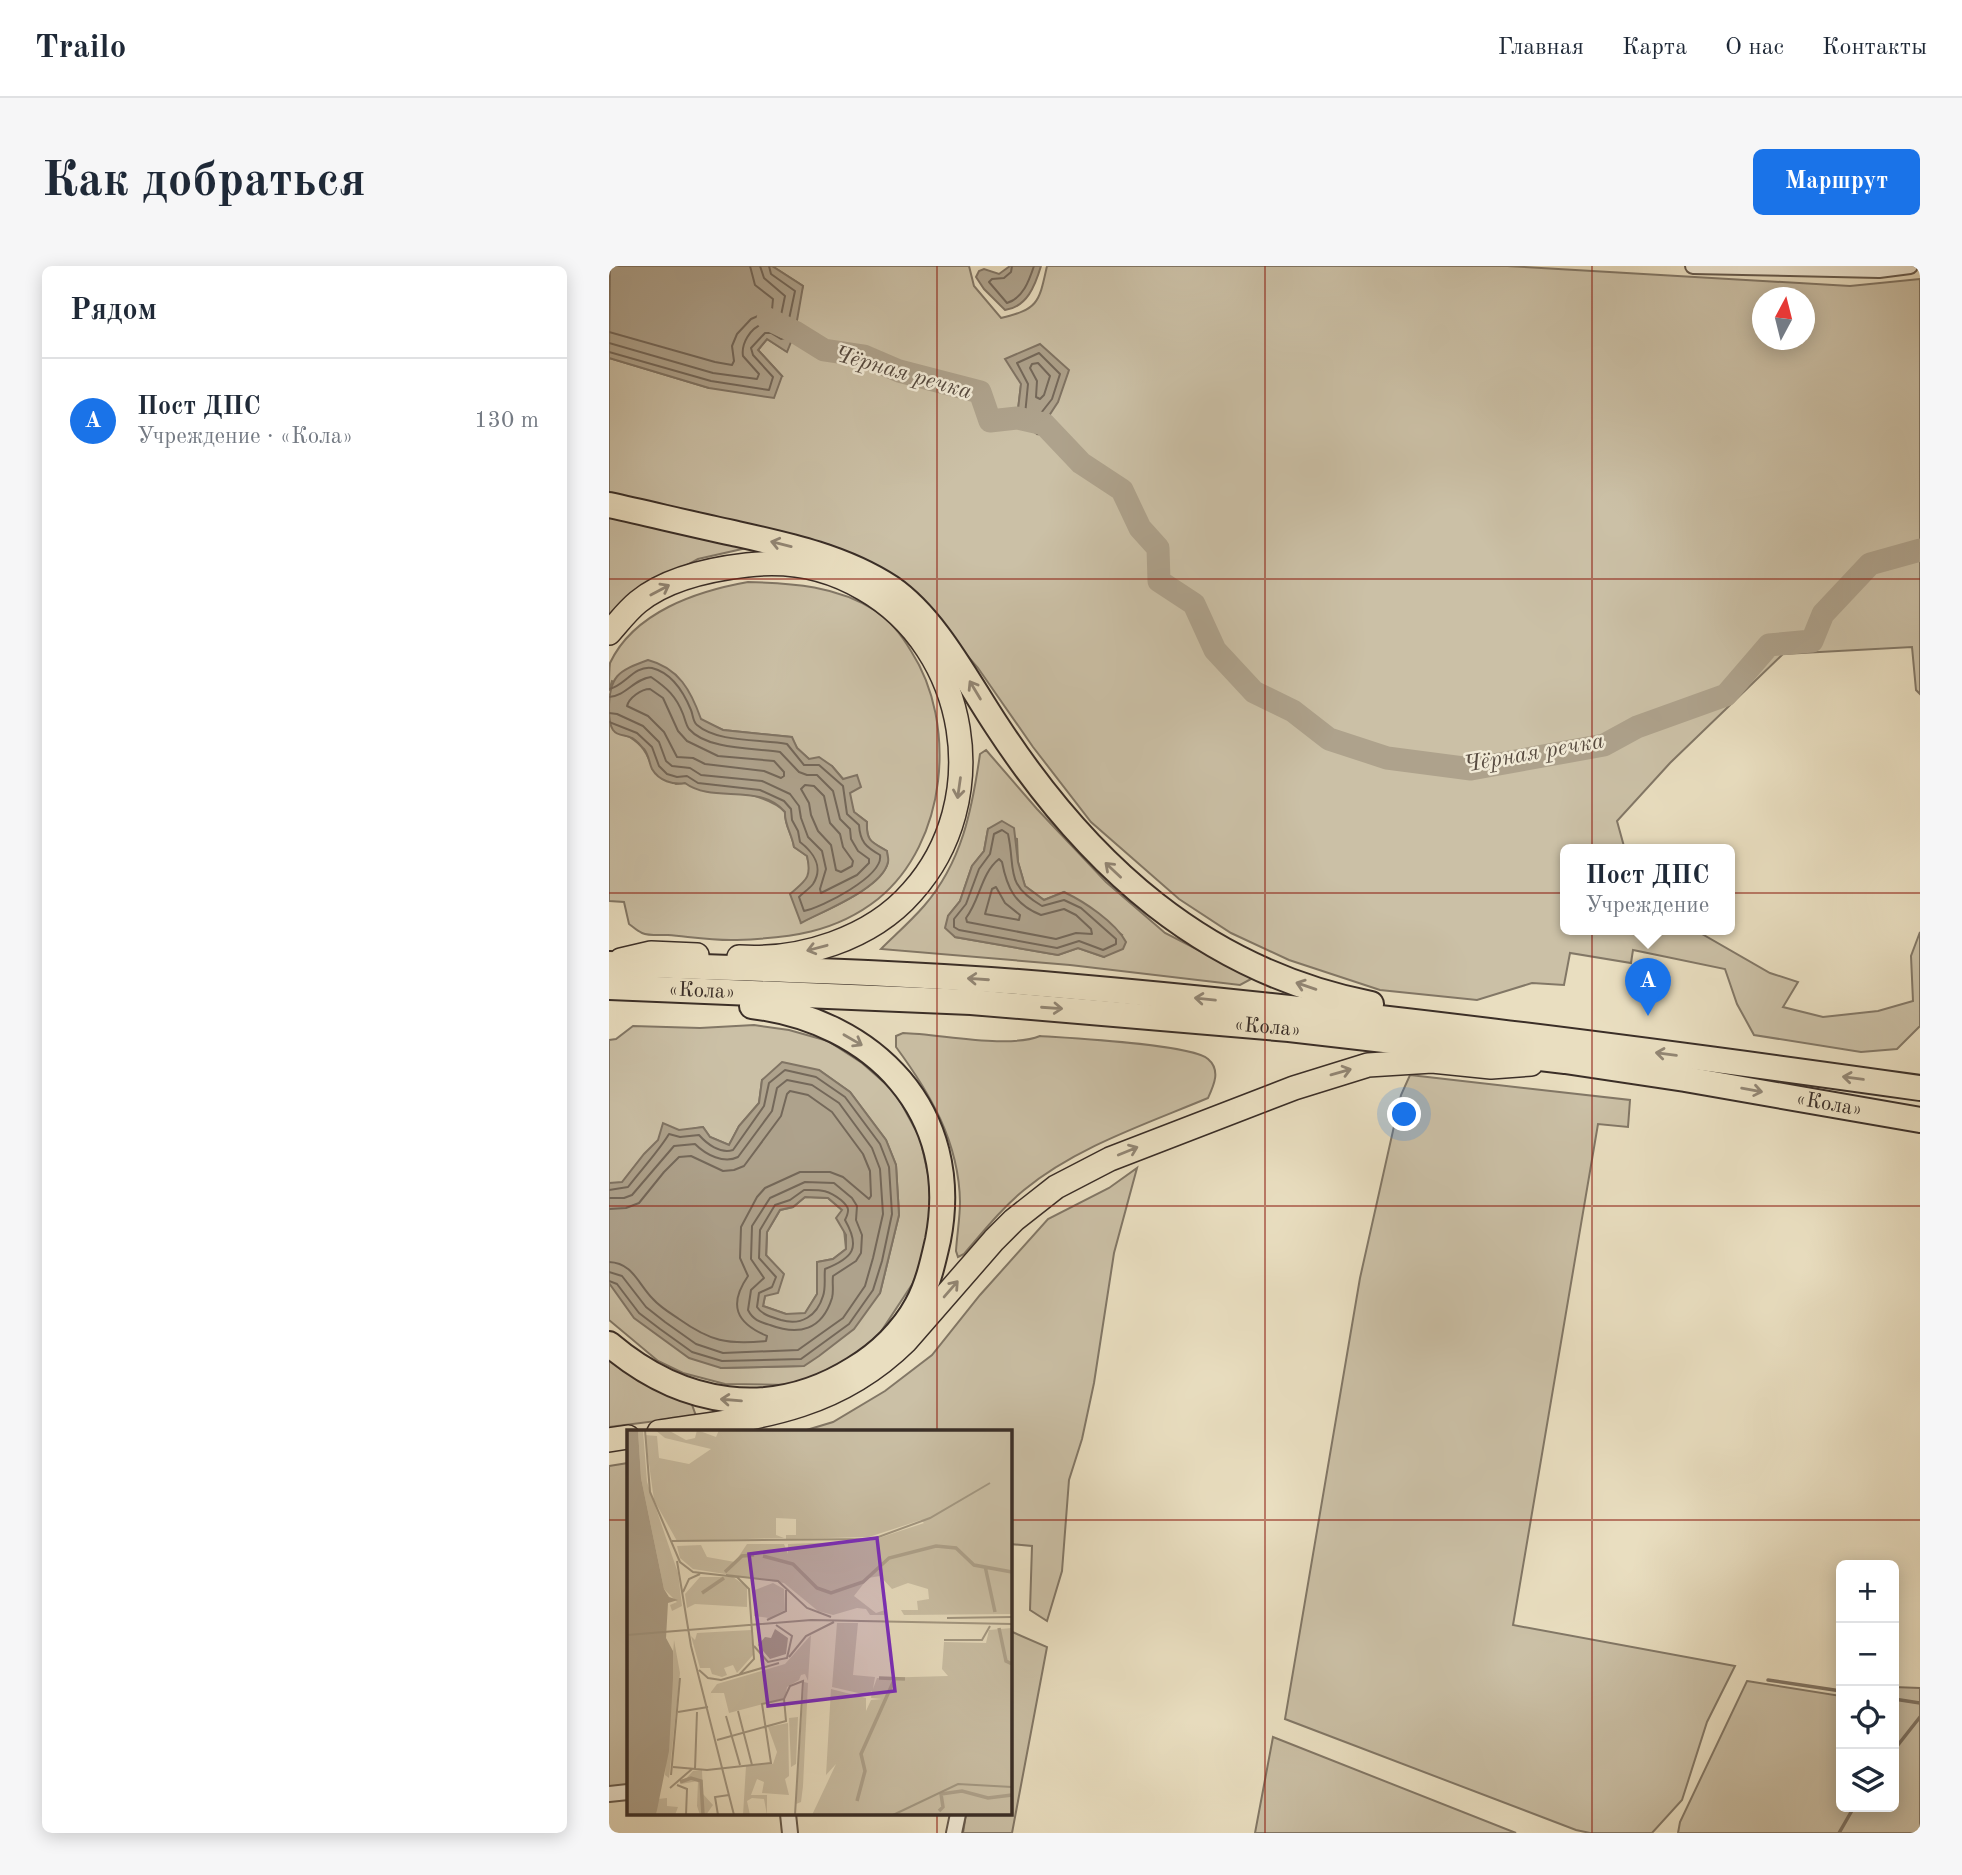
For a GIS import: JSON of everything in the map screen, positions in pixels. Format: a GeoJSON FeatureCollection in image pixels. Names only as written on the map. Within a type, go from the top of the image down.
{"type":"FeatureCollection","features":[{"type":"Feature","properties":{"kind":"highway"},"geometry":{"type":"LineString","coordinates":[[609,505],[788,545],[868,574],[893,590],[918,612],[961,667],[997,726],[1051,799],[1103,860],[1129,885],[1167,914],[1240,960],[1288,980],[1348,999],[1431,1014],[1516,1035]]}},
{"type":"Feature","properties":{"kind":"highway","name":"«Кола»"},"geometry":{"type":"LineString","coordinates":[[609,963],[862,973],[1065,985],[1335,1013],[1920,1088]]}},
{"type":"Feature","properties":{"kind":"highway"},"geometry":{"type":"LineString","coordinates":[[609,1345],[665,1381],[684,1390],[719,1398],[738,1401],[783,1399],[817,1389],[863,1364],[906,1322],[927,1285],[942,1222],[938,1154],[924,1117],[915,1097],[898,1075],[864,1046],[835,1029],[791,1012],[748,1006],[687,1004],[619,987]]}},
{"type":"Feature","properties":{"kind":"highway","name":"«Кола»"},"geometry":{"type":"LineString","coordinates":[[619,987],[1062,1008],[1276,1028],[1565,1061],[1920,1120]]}},
{"type":"Feature","properties":{"kind":"main road"},"geometry":{"type":"LineString","coordinates":[[609,633],[639,601],[675,582],[717,569],[765,562],[806,566],[848,579],[885,600],[912,625],[930,651],[953,703],[961,772],[954,812],[947,836],[936,858],[913,892],[893,911],[870,926],[831,944],[793,954],[746,958],[651,953],[609,963]]}},
{"type":"Feature","properties":{"kind":"main road"},"geometry":{"type":"LineString","coordinates":[[672,1430],[772,1414],[846,1387],[893,1354],[1014,1220],[1056,1187],[1121,1154],[1294,1088],[1368,1065],[1432,1061],[1491,1067],[1565,1061]]}},
{"type":"Feature","properties":{"kind":"main road"},"geometry":{"type":"LineString","coordinates":[[609,1440],[627,1437]]}},
{"type":"Feature","properties":{"kind":"street"},"geometry":{"type":"LineString","coordinates":[[1693,266],[1879,270],[1910,266]]}},
{"type":"Feature","properties":{"kind":"street"},"geometry":{"type":"LineString","coordinates":[[609,1794],[627,1792]]}},
{"type":"Feature","properties":{"kind":"street"},"geometry":{"type":"LineString","coordinates":[[788,1815],[790,1833]]}},
{"type":"Feature","properties":{"kind":"street"},"geometry":{"type":"LineString","coordinates":[[954,1833],[958,1815]]}},
{"type":"Feature","properties":{"kind":"shaded area"},"geometry":{"type":"Polygon","coordinates":[[[772,266],[969,266],[974,286],[1001,318],[1023,311],[1035,302],[1042,288],[1047,266],[1507,266],[1850,286],[1920,279],[1920,694],[1916,690],[1912,647],[1783,654],[1670,763],[1617,821],[1623,844],[1560,844],[1560,935],[1704,935],[1770,973],[1798,982],[1783,1007],[1823,1017],[1878,1011],[1913,1001],[1911,956],[1920,932],[1920,1026],[1897,1049],[1861,1052],[1754,1035],[1737,1004],[1725,969],[1633,950],[1631,963],[1570,953],[1564,985],[1532,983],[1477,1000],[1380,990],[1289,960],[1231,933],[1179,899],[1091,822],[1033,747],[978,668],[925,606],[886,573],[830,545],[609,493],[609,358],[709,388],[782,376],[758,350],[767,339],[786,351],[803,286],[772,266]],[[1021,384],[1017,418],[1037,433],[1021,384]]]}},
{"type":"Feature","properties":{"kind":"shaded area"},"geometry":{"type":"Polygon","coordinates":[[[609,514],[751,547],[698,559],[636,593],[609,615],[609,514]]]}},
{"type":"Feature","properties":{"kind":"shaded area"},"geometry":{"type":"Polygon","coordinates":[[[748,582],[814,587],[846,596],[876,611],[900,634],[926,680],[935,713],[939,747],[938,781],[931,815],[919,847],[901,875],[878,899],[845,919],[811,932],[756,939],[720,940],[645,934],[629,924],[624,902],[609,901],[609,719],[616,732],[630,737],[641,746],[653,770],[676,784],[685,783],[753,795],[777,805],[785,812],[794,847],[807,856],[810,869],[801,922],[864,890],[883,872],[888,862],[887,851],[871,840],[867,833],[867,822],[854,812],[843,779],[832,766],[809,759],[797,748],[791,737],[723,730],[612,681],[609,691],[610,663],[621,645],[651,617],[688,598],[748,582]]]}},
{"type":"Feature","properties":{"kind":"shaded area"},"geometry":{"type":"Polygon","coordinates":[[[986,750],[1106,882],[1165,933],[1253,978],[1240,985],[1070,965],[881,949],[924,906],[948,872],[969,815],[980,754],[986,750]],[[988,829],[984,851],[972,866],[960,901],[948,916],[955,937],[1058,955],[1078,948],[1104,957],[1122,935],[1064,892],[1044,900],[1025,886],[1018,862],[1017,839],[988,829]]]}},
{"type":"Feature","properties":{"kind":"shaded area"},"geometry":{"type":"Polygon","coordinates":[[[754,1025],[789,1030],[828,1041],[862,1063],[895,1092],[920,1138],[930,1183],[931,1221],[926,1249],[913,1283],[880,1333],[839,1368],[788,1385],[725,1384],[683,1373],[658,1361],[609,1320],[609,1283],[721,1368],[803,1366],[880,1293],[899,1215],[896,1165],[886,1140],[850,1092],[819,1070],[762,1080],[759,1103],[739,1126],[729,1145],[710,1137],[703,1127],[687,1130],[655,1144],[622,1183],[609,1183],[609,1040],[616,1039],[633,1026],[700,1028],[754,1025]]]}},
{"type":"Feature","properties":{"kind":"shaded area"},"geometry":{"type":"Polygon","coordinates":[[[903,1033],[993,1041],[1026,1040],[1040,1036],[1179,1049],[1208,1059],[1214,1068],[1215,1078],[1208,1098],[1112,1138],[1044,1175],[1008,1205],[964,1254],[958,1257],[956,1251],[960,1202],[954,1159],[931,1100],[896,1047],[896,1036],[903,1033]]]}},
{"type":"Feature","properties":{"kind":"shaded area"},"geometry":{"type":"Polygon","coordinates":[[[1410,1075],[1630,1100],[1628,1127],[1598,1124],[1513,1625],[1735,1666],[1707,1722],[1682,1800],[1652,1833],[1590,1833],[1576,1830],[1285,1719],[1360,1278],[1401,1095],[1410,1075]]]}},
{"type":"Feature","properties":{"kind":"shaded area"},"geometry":{"type":"Polygon","coordinates":[[[1137,1168],[1114,1253],[1094,1383],[1082,1439],[1069,1480],[1062,1571],[1047,1621],[1030,1610],[1032,1546],[1011,1544],[1011,1430],[807,1430],[833,1422],[885,1391],[932,1355],[980,1295],[1048,1219],[1109,1188],[1137,1168]]]}},
{"type":"Feature","properties":{"kind":"shaded area"},"geometry":{"type":"Polygon","coordinates":[[[805,1197],[828,1198],[842,1210],[846,1249],[833,1259],[817,1262],[817,1294],[805,1314],[786,1314],[763,1306],[767,1232],[780,1210],[793,1207],[805,1197]]]}},
{"type":"Feature","properties":{"kind":"shaded area"},"geometry":{"type":"Polygon","coordinates":[[[609,1357],[691,1402],[696,1416],[609,1427],[609,1357]]]}},
{"type":"Feature","properties":{"kind":"shaded area"},"geometry":{"type":"Polygon","coordinates":[[[627,1463],[627,1789],[609,1791],[609,1466],[627,1463]]]}},
{"type":"Feature","properties":{"kind":"shaded area"},"geometry":{"type":"Polygon","coordinates":[[[1011,1631],[1047,1647],[1012,1833],[963,1833],[966,1815],[1011,1815],[1011,1631]]]}},
{"type":"Feature","properties":{"kind":"shaded area"},"geometry":{"type":"Polygon","coordinates":[[[1747,1681],[1836,1695],[1836,1812],[1899,1812],[1899,1687],[1920,1688],[1920,1833],[1678,1833],[1680,1822],[1747,1681]]]}},
{"type":"Feature","properties":{"kind":"shaded area"},"geometry":{"type":"Polygon","coordinates":[[[1273,1737],[1516,1833],[1255,1833],[1273,1737]]]}},
{"type":"Feature","properties":{"kind":"water"},"geometry":{"type":"Polygon","coordinates":[[[610,266],[772,266],[803,286],[795,332],[787,352],[767,339],[758,350],[782,376],[774,398],[709,388],[609,358],[610,266]]]}},
{"type":"Feature","properties":{"kind":"water"},"geometry":{"type":"Polygon","coordinates":[[[1010,266],[1041,266],[1029,294],[1019,305],[1005,310],[976,277],[979,271],[984,269],[999,274],[1010,266]]]}},
{"type":"Feature","properties":{"kind":"water"},"geometry":{"type":"Polygon","coordinates":[[[1040,344],[1069,370],[1058,402],[1037,434],[1017,418],[1021,384],[1005,359],[1040,344]]]}},
{"type":"Feature","properties":{"kind":"water"},"geometry":{"type":"Polygon","coordinates":[[[648,660],[676,675],[688,690],[701,719],[723,730],[792,737],[797,748],[809,759],[819,757],[832,766],[843,779],[857,775],[861,787],[850,793],[854,812],[867,822],[867,833],[871,840],[887,851],[888,862],[884,872],[851,898],[801,923],[790,894],[806,878],[809,869],[807,856],[794,847],[785,812],[775,803],[763,798],[709,792],[685,783],[671,783],[662,779],[652,769],[646,751],[638,743],[613,730],[610,723],[609,698],[613,682],[622,672],[648,660]]]}},
{"type":"Feature","properties":{"kind":"water"},"geometry":{"type":"Polygon","coordinates":[[[1002,821],[1014,828],[1018,862],[1025,886],[1044,900],[1064,892],[1090,907],[1121,935],[1126,942],[1123,949],[1104,957],[1078,948],[1058,955],[955,937],[945,928],[948,916],[960,901],[972,866],[984,851],[988,829],[1002,821]]]}},
{"type":"Feature","properties":{"kind":"water"},"geometry":{"type":"Polygon","coordinates":[[[782,1062],[819,1070],[850,1092],[886,1140],[896,1165],[899,1215],[880,1293],[854,1329],[804,1366],[721,1368],[689,1358],[634,1318],[609,1283],[609,1183],[622,1182],[658,1140],[663,1123],[679,1130],[703,1127],[710,1137],[729,1145],[739,1126],[759,1103],[762,1080],[782,1062]],[[805,1197],[793,1207],[780,1210],[767,1232],[766,1255],[784,1274],[778,1293],[765,1296],[763,1306],[786,1314],[805,1313],[817,1294],[817,1262],[833,1259],[846,1249],[846,1235],[836,1218],[842,1210],[828,1198],[805,1197]]]}},
{"type":"Feature","properties":{"kind":"waterway","name":"Чёрная речка"},"geometry":{"type":"LineString","coordinates":[[768,319],[824,350],[864,356],[899,371],[980,392],[990,421],[1017,418],[1044,424],[1081,463],[1122,490],[1140,528],[1158,548],[1159,581],[1194,604],[1215,650],[1254,692],[1293,711],[1329,739],[1387,758],[1471,769],[1604,745],[1637,727],[1726,695],[1769,645],[1812,641],[1823,614],[1870,564],[1920,550]]}},
{"type":"Feature","properties":{"kind":"waterway"},"geometry":{"type":"LineString","coordinates":[[1768,1680],[1836,1690]]}},
{"type":"Feature","properties":{"kind":"waterway"},"geometry":{"type":"LineString","coordinates":[[1899,1700],[1920,1703]]}},
{"type":"Feature","properties":{"kind":"waterway"},"geometry":{"type":"LineString","coordinates":[[1895,1749],[1920,1717]]}},
{"type":"Feature","properties":{"kind":"waterway"},"geometry":{"type":"LineString","coordinates":[[1839,1833],[1851,1812]]}},
{"type":"Feature","properties":{"kind":"place","name":"Пост ДПС"},"geometry":{"type":"Point","coordinates":[1648,1016]}}]}
